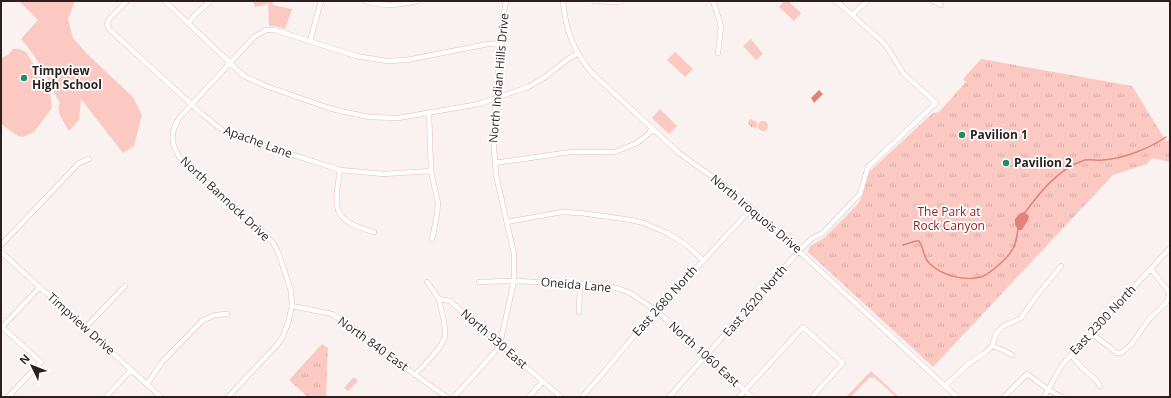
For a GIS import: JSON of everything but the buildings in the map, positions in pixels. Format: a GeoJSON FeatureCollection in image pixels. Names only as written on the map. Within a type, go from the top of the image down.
{"type":"FeatureCollection","features":[{"type":"Feature","properties":{"kind":"street","name":"Apache Lane"},"geometry":{"type":"LineString","coordinates":[[127,1],[107,24],[110,30],[191,105],[213,123],[234,135],[340,170],[384,174],[431,172]]}},
{"type":"Feature","properties":{"kind":"street"},"geometry":{"type":"LineString","coordinates":[[165,1],[244,76],[254,81],[340,111],[363,116],[398,118],[479,104],[528,87],[544,78],[568,59],[577,54]]}},
{"type":"Feature","properties":{"kind":"street"},"geometry":{"type":"LineString","coordinates":[[188,23],[210,1]]}},
{"type":"Feature","properties":{"kind":"street"},"geometry":{"type":"LineString","coordinates":[[310,40],[321,1]]}},
{"type":"Feature","properties":{"kind":"street"},"geometry":{"type":"LineString","coordinates":[[366,1],[383,5],[391,5],[417,1]]}},
{"type":"Feature","properties":{"kind":"street","name":"North Indian Hills Drive"},"geometry":{"type":"LineString","coordinates":[[500,344],[514,280],[514,254],[495,163],[494,120],[506,1]]}},
{"type":"Feature","properties":{"kind":"street","name":"North Iroquois Drive"},"geometry":{"type":"LineString","coordinates":[[563,1],[565,21],[570,38],[577,54],[593,74],[683,156],[723,184],[752,208],[957,397]]}},
{"type":"Feature","properties":{"kind":"street"},"geometry":{"type":"LineString","coordinates":[[594,1],[621,1]]}},
{"type":"Feature","properties":{"kind":"street"},"geometry":{"type":"LineString","coordinates":[[713,1],[720,26],[718,53]]}},
{"type":"Feature","properties":{"kind":"street"},"geometry":{"type":"LineString","coordinates":[[836,1],[852,16],[867,1]]}},
{"type":"Feature","properties":{"kind":"street"},"geometry":{"type":"LineString","coordinates":[[933,1],[941,5]]}},
{"type":"Feature","properties":{"kind":"street","name":"East 2620 North"},"geometry":{"type":"LineString","coordinates":[[670,397],[799,251],[811,239],[823,233],[860,194],[868,167],[936,103],[903,73],[887,47],[852,16]]}},
{"type":"Feature","properties":{"kind":"street","name":"North Bannock Drive"},"geometry":{"type":"LineString","coordinates":[[292,306],[291,292],[274,243],[180,158],[174,148],[172,137],[174,128],[180,117],[254,37],[266,30],[275,30],[310,40],[356,56],[387,61],[407,60],[488,44],[502,43]]}},
{"type":"Feature","properties":{"kind":"street"},"geometry":{"type":"LineString","coordinates":[[429,113],[431,172],[438,203],[432,240]]}},
{"type":"Feature","properties":{"kind":"street"},"geometry":{"type":"LineString","coordinates":[[495,163],[571,152],[615,152],[637,143],[653,129]]}},
{"type":"Feature","properties":{"kind":"street"},"geometry":{"type":"LineString","coordinates":[[1,245],[80,163],[89,159]]}},
{"type":"Feature","properties":{"kind":"street"},"geometry":{"type":"LineString","coordinates":[[340,170],[336,205],[340,214],[348,222],[374,232]]}},
{"type":"Feature","properties":{"kind":"street","name":"East 2680 North"},"geometry":{"type":"LineString","coordinates":[[582,397],[638,331],[752,208]]}},
{"type":"Feature","properties":{"kind":"street"},"geometry":{"type":"LineString","coordinates":[[507,222],[562,212],[580,212],[624,218],[667,233],[685,244],[703,260]]}},
{"type":"Feature","properties":{"kind":"street","name":"East 2300 North"},"geometry":{"type":"LineString","coordinates":[[1044,397],[1056,374],[1071,355],[1170,248]]}},
{"type":"Feature","properties":{"kind":"street","name":"Timpview Drive"},"geometry":{"type":"LineString","coordinates":[[1,252],[161,397]]}},
{"type":"Feature","properties":{"kind":"street"},"geometry":{"type":"LineString","coordinates":[[945,386],[968,364],[985,353],[992,346],[996,334],[1002,327],[1021,318],[1061,266]]}},
{"type":"Feature","properties":{"kind":"street"},"geometry":{"type":"LineString","coordinates":[[1091,333],[1117,353],[1122,353],[1131,345],[1149,319],[1168,299],[1168,291],[1151,269]]}},
{"type":"Feature","properties":{"kind":"street","name":"Oneida Lane"},"geometry":{"type":"LineString","coordinates":[[479,282],[514,280],[580,285],[603,285],[620,289],[640,298],[657,311]]}},
{"type":"Feature","properties":{"kind":"street"},"geometry":{"type":"LineString","coordinates":[[414,375],[440,347],[444,337],[444,320],[439,299],[427,282]]}},
{"type":"Feature","properties":{"kind":"street"},"geometry":{"type":"LineString","coordinates":[[579,312],[580,285]]}},
{"type":"Feature","properties":{"kind":"street"},"geometry":{"type":"LineString","coordinates":[[85,328],[125,286]]}},
{"type":"Feature","properties":{"kind":"street"},"geometry":{"type":"LineString","coordinates":[[8,397],[41,362],[2,327],[40,287]]}},
{"type":"Feature","properties":{"kind":"street","name":"North 930 East"},"geometry":{"type":"LineString","coordinates":[[439,299],[450,301],[561,397]]}},
{"type":"Feature","properties":{"kind":"street"},"geometry":{"type":"LineString","coordinates":[[228,397],[282,338],[288,323],[292,306]]}},
{"type":"Feature","properties":{"kind":"street","name":"North 840 East"},"geometry":{"type":"LineString","coordinates":[[292,306],[332,314],[360,332],[377,348],[447,397]]}},
{"type":"Feature","properties":{"kind":"street","name":"North 1060 East"},"geometry":{"type":"LineString","coordinates":[[657,311],[752,397]]}},
{"type":"Feature","properties":{"kind":"street"},"geometry":{"type":"LineString","coordinates":[[146,384],[163,361],[202,321],[215,315],[227,314]]}},
{"type":"Feature","properties":{"kind":"street"},"geometry":{"type":"LineString","coordinates":[[739,397],[804,327],[843,363],[812,397]]}},
{"type":"Feature","properties":{"kind":"street"},"geometry":{"type":"LineString","coordinates":[[454,397],[494,353],[500,344]]}},
{"type":"Feature","properties":{"kind":"street"},"geometry":{"type":"LineString","coordinates":[[992,346],[1012,355]]}},
{"type":"Feature","properties":{"kind":"street"},"geometry":{"type":"LineString","coordinates":[[1071,355],[1100,386]]}},
{"type":"Feature","properties":{"kind":"street"},"geometry":{"type":"LineString","coordinates":[[106,397],[131,370]]}},
{"type":"Feature","properties":{"kind":"street"},"geometry":{"type":"LineString","coordinates":[[1004,397],[1027,374],[1048,390],[1062,397]]}},
{"type":"Feature","properties":{"kind":"street"},"geometry":{"type":"LineString","coordinates":[[529,397],[543,381]]}},
{"type":"Feature","properties":{"kind":"green space"},"geometry":{"type":"Polygon","coordinates":[[[19,1],[75,1],[68,19],[73,38],[87,54],[133,97],[142,115],[134,146],[123,153],[81,99],[79,120],[69,131],[60,114],[60,103],[47,78],[38,61],[21,39],[38,20],[19,1]]]}},
{"type":"Feature","properties":{"kind":"green space"},"geometry":{"type":"Polygon","coordinates":[[[253,1],[273,1],[273,5],[292,9],[285,29],[269,26],[268,4],[255,7],[253,1]]]}},
{"type":"Feature","properties":{"kind":"green space"},"geometry":{"type":"Polygon","coordinates":[[[784,1],[788,1],[801,13],[794,21],[779,7],[784,1]]]}},
{"type":"Feature","properties":{"kind":"green space"},"geometry":{"type":"Polygon","coordinates":[[[751,39],[763,54],[756,60],[743,46],[751,39]]]}},
{"type":"Feature","properties":{"kind":"green space","name":"Timpview High School"},"geometry":{"type":"Polygon","coordinates":[[[13,49],[19,49],[26,52],[50,92],[52,108],[34,132],[23,137],[18,136],[1,124],[1,58],[8,55],[13,49]]]}},
{"type":"Feature","properties":{"kind":"green space"},"geometry":{"type":"Polygon","coordinates":[[[675,52],[693,69],[685,77],[667,60],[675,52]]]}},
{"type":"Feature","properties":{"kind":"green space","name":"The Park at Rock Canyon"},"geometry":{"type":"Polygon","coordinates":[[[981,59],[1132,86],[1166,141],[1170,140],[1170,162],[1152,158],[1147,164],[1113,175],[933,367],[808,252],[810,246],[824,238],[857,205],[861,199],[870,171],[933,113],[939,112],[966,82],[963,79],[981,59]]]}},
{"type":"Feature","properties":{"kind":"green space"},"geometry":{"type":"Polygon","coordinates":[[[660,109],[677,126],[669,134],[652,118],[660,109]]]}},
{"type":"Feature","properties":{"kind":"green space"},"geometry":{"type":"Polygon","coordinates":[[[750,119],[757,122],[757,128],[751,127],[748,123],[750,119]]]}},
{"type":"Feature","properties":{"kind":"green space"},"geometry":{"type":"Polygon","coordinates":[[[761,121],[765,121],[767,122],[767,130],[761,131],[758,128],[758,124],[761,121]]]}},
{"type":"Feature","properties":{"kind":"green space"},"geometry":{"type":"Polygon","coordinates":[[[322,344],[328,348],[326,397],[308,397],[289,380],[322,344]]]}},
{"type":"Feature","properties":{"kind":"green space"},"geometry":{"type":"Polygon","coordinates":[[[871,371],[899,397],[896,397],[874,377],[870,377],[851,397],[846,397],[871,371]]]}},
{"type":"Feature","properties":{"kind":"green space"},"geometry":{"type":"Polygon","coordinates":[[[354,377],[358,381],[348,391],[344,388],[354,377]]]}},
{"type":"Feature","properties":{"kind":"shaded area"},"geometry":{"type":"Polygon","coordinates":[[[819,90],[823,94],[814,103],[811,98],[819,90]]]}},
{"type":"Feature","properties":{"kind":"shaded area"},"geometry":{"type":"Polygon","coordinates":[[[1024,212],[1029,216],[1028,220],[1022,230],[1018,230],[1015,224],[1015,219],[1019,214],[1024,212]]]}},
{"type":"Feature","properties":{"kind":"waterway"},"geometry":{"type":"LineString","coordinates":[[1024,214],[1050,182],[1058,175],[1076,164],[1085,160],[1119,158],[1144,149],[1166,137]]}},
{"type":"Feature","properties":{"kind":"waterway"},"geometry":{"type":"LineString","coordinates":[[903,245],[919,241],[927,261],[934,267],[947,274],[961,278],[974,278],[981,277],[989,273],[1009,255],[1015,244],[1018,229]]}},
{"type":"Feature","properties":{"kind":"place","name":"Timpview High School"},"geometry":{"type":"Point","coordinates":[24,78]}},
{"type":"Feature","properties":{"kind":"place","name":"Pavilion 1"},"geometry":{"type":"Point","coordinates":[962,135]}},
{"type":"Feature","properties":{"kind":"place","name":"Pavilion 2"},"geometry":{"type":"Point","coordinates":[1006,163]}}]}
